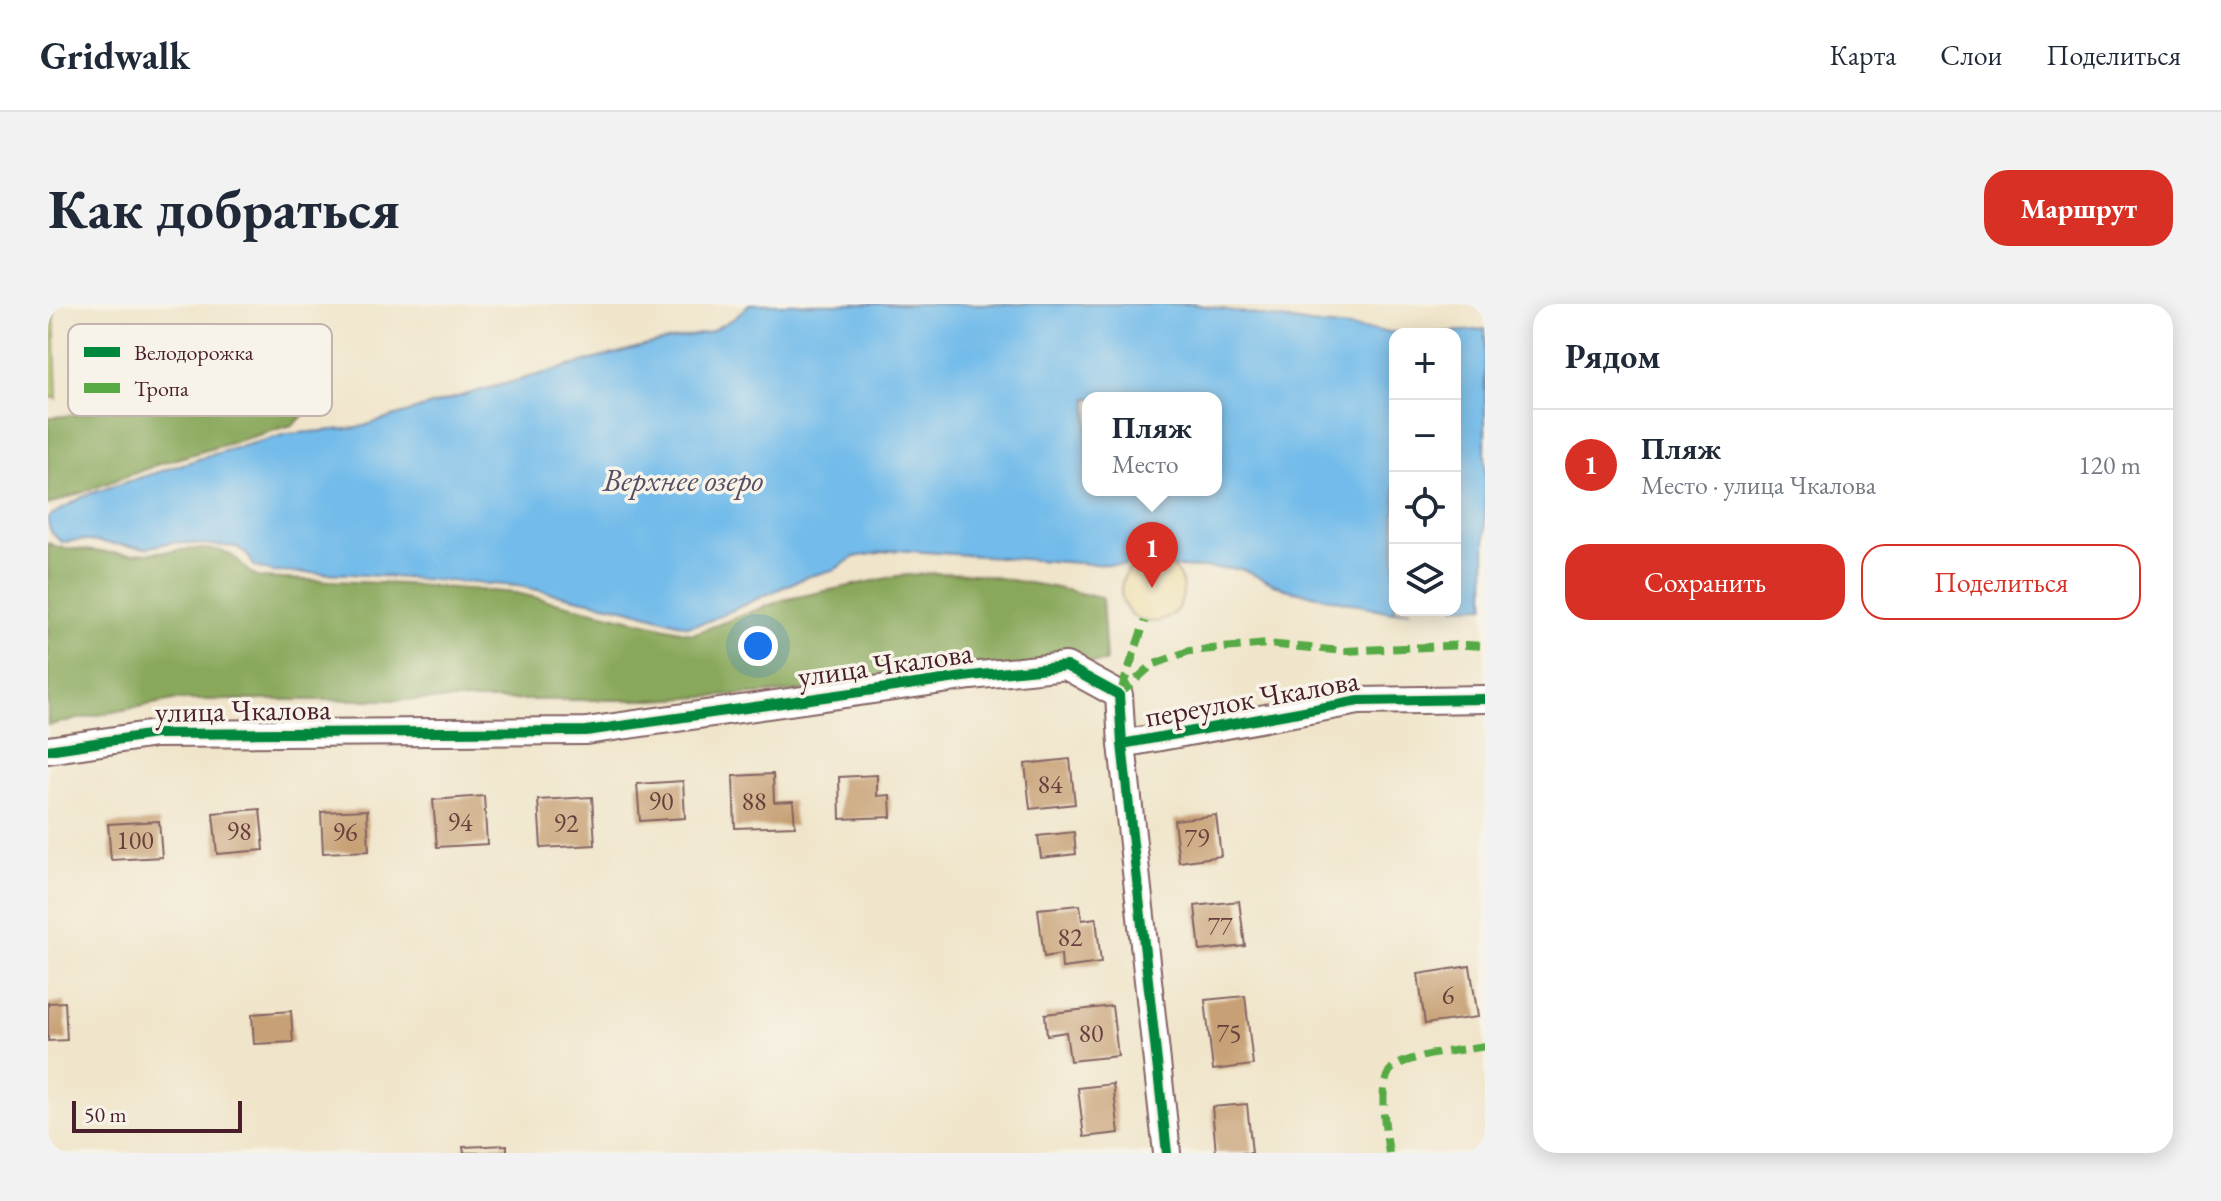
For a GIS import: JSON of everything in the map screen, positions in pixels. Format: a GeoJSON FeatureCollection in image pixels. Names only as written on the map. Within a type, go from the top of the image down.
{"type":"FeatureCollection","features":[{"type":"Feature","properties":{"kind":"street","name":"улица Чкалова"},"geometry":{"type":"LineString","coordinates":[[48,750],[155,734],[586,731],[971,676],[1066,666],[1119,695],[1167,1153]]}},
{"type":"Feature","properties":{"kind":"street","name":"переулок Чкалова"},"geometry":{"type":"LineString","coordinates":[[1122,744],[1359,701],[1485,699]]}},
{"type":"Feature","properties":{"kind":"green space"},"geometry":{"type":"Polygon","coordinates":[[[48,304],[54,304],[57,399],[48,396],[48,304]]]}},
{"type":"Feature","properties":{"kind":"green space"},"geometry":{"type":"Polygon","coordinates":[[[302,416],[292,425],[159,464],[48,505],[48,417],[302,416]]]}},
{"type":"Feature","properties":{"kind":"green space"},"geometry":{"type":"Polygon","coordinates":[[[48,543],[57,547],[123,554],[210,549],[231,555],[260,578],[516,593],[693,634],[783,600],[897,576],[975,574],[1102,598],[1106,662],[1015,667],[839,689],[655,700],[173,700],[48,725],[48,543]]]}},
{"type":"Feature","properties":{"kind":"sand"},"geometry":{"type":"Polygon","coordinates":[[[1146,560],[1158,560],[1174,569],[1181,579],[1181,603],[1174,613],[1158,622],[1146,622],[1126,608],[1121,597],[1121,585],[1135,565],[1146,560]]]}},
{"type":"Feature","properties":{"kind":"water","name":"Верхнее озеро"},"geometry":{"type":"Polygon","coordinates":[[[749,304],[1193,304],[1310,324],[1389,332],[1389,612],[1285,589],[1241,569],[1174,567],[1155,559],[1133,565],[1092,564],[897,550],[854,557],[834,570],[806,577],[706,622],[688,626],[628,609],[518,586],[352,574],[273,572],[255,567],[237,547],[172,542],[146,548],[81,540],[62,542],[49,525],[48,517],[86,495],[221,452],[287,434],[357,428],[643,346],[709,332],[736,317],[749,304]]]}},
{"type":"Feature","properties":{"kind":"water"},"geometry":{"type":"Polygon","coordinates":[[[1485,329],[1485,606],[1461,607],[1461,331],[1485,329]]]}},
{"type":"Feature","properties":{"kind":"building"},"geometry":{"type":"Polygon","coordinates":[[[1070,759],[1075,804],[1030,809],[1025,764],[1070,759]]]}},
{"type":"Feature","properties":{"kind":"building"},"geometry":{"type":"Polygon","coordinates":[[[773,774],[774,802],[793,801],[795,826],[735,828],[733,776],[773,774]]]}},
{"type":"Feature","properties":{"kind":"building"},"geometry":{"type":"Polygon","coordinates":[[[877,775],[877,796],[890,795],[891,817],[840,819],[839,777],[877,775]]]}},
{"type":"Feature","properties":{"kind":"building"},"geometry":{"type":"Polygon","coordinates":[[[683,781],[685,818],[640,821],[637,784],[683,781]]]}},
{"type":"Feature","properties":{"kind":"building"},"geometry":{"type":"Polygon","coordinates":[[[484,796],[487,844],[437,847],[433,800],[484,796]]]}},
{"type":"Feature","properties":{"kind":"building"},"geometry":{"type":"Polygon","coordinates":[[[592,797],[595,845],[541,848],[538,800],[592,797]]]}},
{"type":"Feature","properties":{"kind":"building"},"geometry":{"type":"Polygon","coordinates":[[[260,809],[264,850],[217,854],[213,813],[260,809]]]}},
{"type":"Feature","properties":{"kind":"building"},"geometry":{"type":"Polygon","coordinates":[[[367,810],[369,851],[323,853],[321,812],[367,810]]]}},
{"type":"Feature","properties":{"kind":"building"},"geometry":{"type":"Polygon","coordinates":[[[1216,815],[1221,856],[1179,862],[1174,820],[1216,815]]]}},
{"type":"Feature","properties":{"kind":"building"},"geometry":{"type":"Polygon","coordinates":[[[159,821],[162,857],[111,860],[108,824],[159,821]]]}},
{"type":"Feature","properties":{"kind":"building"},"geometry":{"type":"Polygon","coordinates":[[[1074,832],[1076,854],[1041,858],[1038,836],[1074,832]]]}},
{"type":"Feature","properties":{"kind":"building"},"geometry":{"type":"Polygon","coordinates":[[[1239,901],[1245,946],[1200,951],[1195,906],[1239,901]]]}},
{"type":"Feature","properties":{"kind":"building"},"geometry":{"type":"Polygon","coordinates":[[[1080,905],[1082,920],[1096,918],[1101,963],[1062,968],[1061,954],[1044,957],[1038,909],[1080,905]]]}},
{"type":"Feature","properties":{"kind":"building"},"geometry":{"type":"Polygon","coordinates":[[[1470,966],[1478,1017],[1425,1024],[1418,974],[1470,966]]]}},
{"type":"Feature","properties":{"kind":"building"},"geometry":{"type":"Polygon","coordinates":[[[1245,996],[1253,1065],[1213,1070],[1205,1000],[1245,996]]]}},
{"type":"Feature","properties":{"kind":"building"},"geometry":{"type":"Polygon","coordinates":[[[65,1002],[67,1040],[48,1041],[48,1003],[65,1002]]]}},
{"type":"Feature","properties":{"kind":"building"},"geometry":{"type":"Polygon","coordinates":[[[1112,1006],[1118,1056],[1070,1061],[1066,1032],[1047,1035],[1045,1014],[1112,1006]]]}},
{"type":"Feature","properties":{"kind":"building"},"geometry":{"type":"Polygon","coordinates":[[[291,1011],[293,1042],[254,1044],[252,1014],[291,1011]]]}},
{"type":"Feature","properties":{"kind":"building"},"geometry":{"type":"Polygon","coordinates":[[[1113,1084],[1119,1133],[1084,1137],[1078,1088],[1113,1084]]]}},
{"type":"Feature","properties":{"kind":"building"},"geometry":{"type":"Polygon","coordinates":[[[1247,1104],[1252,1153],[1216,1153],[1212,1107],[1247,1104]]]}},
{"type":"Feature","properties":{"kind":"building"},"geometry":{"type":"Polygon","coordinates":[[[507,1145],[507,1153],[464,1153],[463,1147],[507,1145]]]}},
{"type":"Feature","properties":{"kind":"marked path"},"geometry":{"type":"LineString","coordinates":[[1121,691],[1145,621]]}},
{"type":"Feature","properties":{"kind":"marked path"},"geometry":{"type":"LineString","coordinates":[[1119,695],[1152,665],[1189,651],[1268,644],[1343,651],[1485,646]]}},
{"type":"Feature","properties":{"kind":"marked path"},"geometry":{"type":"LineString","coordinates":[[1389,1153],[1383,1100],[1389,1072],[1395,1066],[1418,1057],[1485,1046]]}},
{"type":"Feature","properties":{"kind":"cycle path"},"geometry":{"type":"LineString","coordinates":[[48,750],[155,734],[586,731],[971,676],[1066,666],[1119,695],[1167,1153]]}},
{"type":"Feature","properties":{"kind":"cycle path"},"geometry":{"type":"LineString","coordinates":[[1122,744],[1359,701],[1485,699]]}},
{"type":"Feature","properties":{"kind":"place","name":"Пляж"},"geometry":{"type":"Point","coordinates":[1152,588]}}]}
